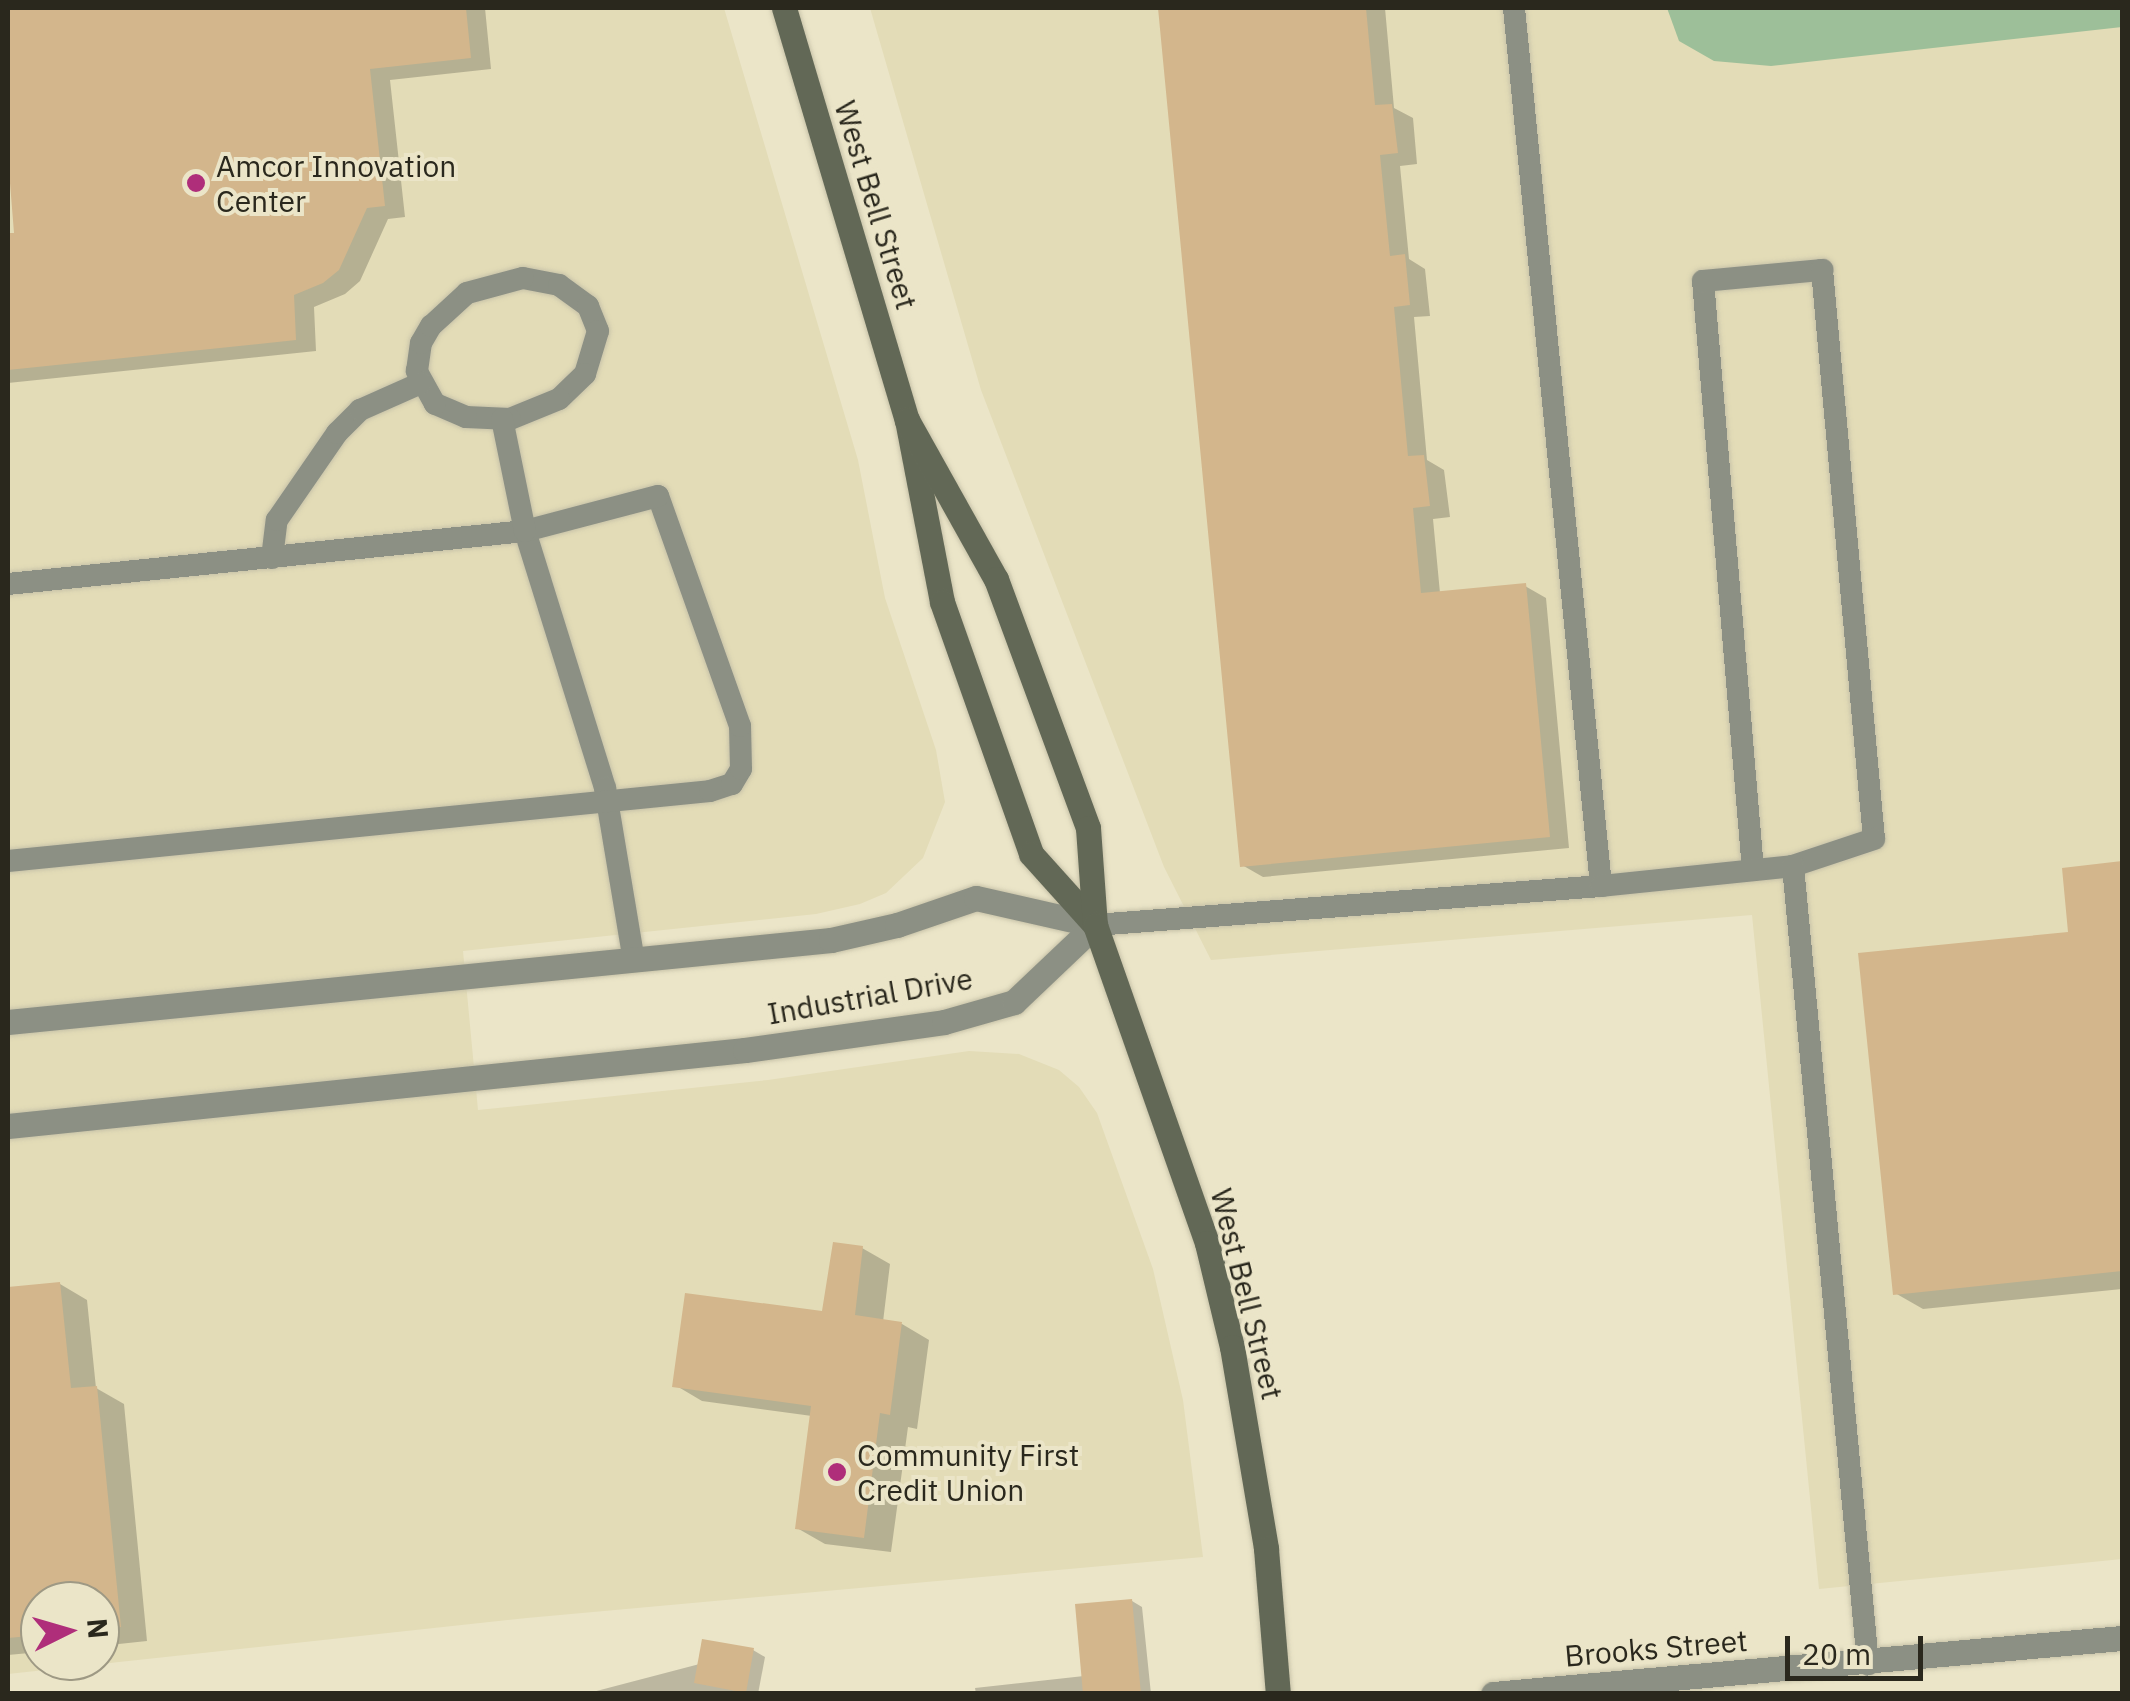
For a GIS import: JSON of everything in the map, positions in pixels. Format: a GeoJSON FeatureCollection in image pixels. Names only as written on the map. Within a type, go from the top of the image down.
{"type":"FeatureCollection","features":[{"type":"Feature","properties":{"kind":"main road","name":"West Bell Street"},"geometry":{"type":"LineString","coordinates":[[784,8],[907,420],[942,602],[1031,854],[1095,925]]}},
{"type":"Feature","properties":{"kind":"main road","name":"West Bell Street"},"geometry":{"type":"LineString","coordinates":[[907,420],[1002,597],[1088,828],[1095,925],[1216,1278],[1266,1549],[1278,1694]]}},
{"type":"Feature","properties":{"kind":"street","name":"Industrial Drive"},"geometry":{"type":"LineString","coordinates":[[8,1022],[831,940],[897,926],[976,898],[1095,925]]}},
{"type":"Feature","properties":{"kind":"street","name":"Industrial Drive"},"geometry":{"type":"LineString","coordinates":[[8,1126],[745,1050],[944,1022],[1014,1002],[1095,925]]}},
{"type":"Feature","properties":{"kind":"street","name":"Brooks Street"},"geometry":{"type":"LineString","coordinates":[[1493,1694],[1868,1664],[2122,1638]]}},
{"type":"Feature","properties":{"kind":"lane"},"geometry":{"type":"LineString","coordinates":[[1514,8],[1601,886]]}},
{"type":"Feature","properties":{"kind":"lane"},"geometry":{"type":"LineString","coordinates":[[1095,925],[1601,886],[1793,866],[1874,839],[1822,270],[1704,280],[1753,870]]}},
{"type":"Feature","properties":{"kind":"lane"},"geometry":{"type":"LineString","coordinates":[[504,280],[559,284],[577,294],[594,317],[598,332],[593,358],[576,386],[559,400],[536,412],[502,419],[484,420],[435,404],[417,371],[420,343],[430,326],[467,293],[504,280]]}},
{"type":"Feature","properties":{"kind":"lane"},"geometry":{"type":"LineString","coordinates":[[272,558],[277,520],[337,433],[360,410],[421,384]]}},
{"type":"Feature","properties":{"kind":"lane"},"geometry":{"type":"LineString","coordinates":[[502,419],[524,531],[608,802],[634,961]]}},
{"type":"Feature","properties":{"kind":"lane"},"geometry":{"type":"LineString","coordinates":[[8,584],[524,531],[658,496],[740,726],[741,769],[732,784],[710,792],[8,861]]}},
{"type":"Feature","properties":{"kind":"lane"},"geometry":{"type":"LineString","coordinates":[[1793,866],[1868,1664]]}},
{"type":"Feature","properties":{"kind":"shaded area"},"geometry":{"type":"Polygon","coordinates":[[[8,8],[724,8],[858,460],[885,598],[936,750],[945,802],[923,858],[886,893],[860,904],[816,914],[463,951],[478,1110],[768,1080],[969,1051],[1019,1054],[1059,1070],[1079,1087],[1097,1113],[1153,1269],[1183,1400],[1203,1557],[527,1618],[120,1662],[120,1581],[20,1581],[20,1673],[8,1674],[8,8]]]}},
{"type":"Feature","properties":{"kind":"shaded area"},"geometry":{"type":"Polygon","coordinates":[[[870,8],[2122,8],[2122,1559],[1819,1589],[1752,915],[1211,960],[1164,867],[981,390],[870,8]]]}},
{"type":"Feature","properties":{"kind":"shaded area"},"geometry":{"type":"Polygon","coordinates":[[[1667,8],[2122,8],[2122,27],[1771,66],[1714,61],[1679,41],[1667,8]]]}},
{"type":"Feature","properties":{"kind":"building","name":"Amcor Innovation Center"},"geometry":{"type":"Polygon","coordinates":[[[8,8],[466,8],[471,58],[370,69],[385,206],[367,208],[339,270],[323,283],[294,295],[296,340],[8,370],[8,233],[14,233],[8,158],[8,8]]]}},
{"type":"Feature","properties":{"kind":"building"},"geometry":{"type":"Polygon","coordinates":[[[1158,8],[1366,8],[1375,105],[1392,104],[1398,153],[1380,155],[1390,256],[1405,254],[1410,305],[1394,307],[1408,456],[1424,455],[1430,506],[1413,508],[1421,593],[1526,583],[1550,837],[1240,867],[1158,8]]]}},
{"type":"Feature","properties":{"kind":"building"},"geometry":{"type":"Polygon","coordinates":[[[2122,861],[2122,1271],[1893,1295],[1858,953],[2068,932],[2062,868],[2122,861]]]}},
{"type":"Feature","properties":{"kind":"building","name":"Community First Credit Union"},"geometry":{"type":"Polygon","coordinates":[[[833,1242],[863,1246],[855,1315],[902,1322],[890,1415],[880,1413],[864,1538],[795,1529],[811,1406],[672,1387],[685,1293],[822,1311],[833,1242]]]}},
{"type":"Feature","properties":{"kind":"building"},"geometry":{"type":"Polygon","coordinates":[[[60,1282],[71,1388],[97,1386],[116,1581],[20,1581],[20,1637],[8,1638],[8,1287],[60,1282]]]}},
{"type":"Feature","properties":{"kind":"building"},"geometry":{"type":"Polygon","coordinates":[[[1132,1599],[1141,1694],[1083,1694],[1075,1604],[1132,1599]]]}},
{"type":"Feature","properties":{"kind":"building"},"geometry":{"type":"Polygon","coordinates":[[[702,1639],[754,1648],[746,1693],[694,1683],[702,1639]]]}},
{"type":"Feature","properties":{"kind":"place","name":"Amcor Innovation Center"},"geometry":{"type":"Point","coordinates":[196,183]}},
{"type":"Feature","properties":{"kind":"place","name":"Community First Credit Union"},"geometry":{"type":"Point","coordinates":[837,1472]}}]}
